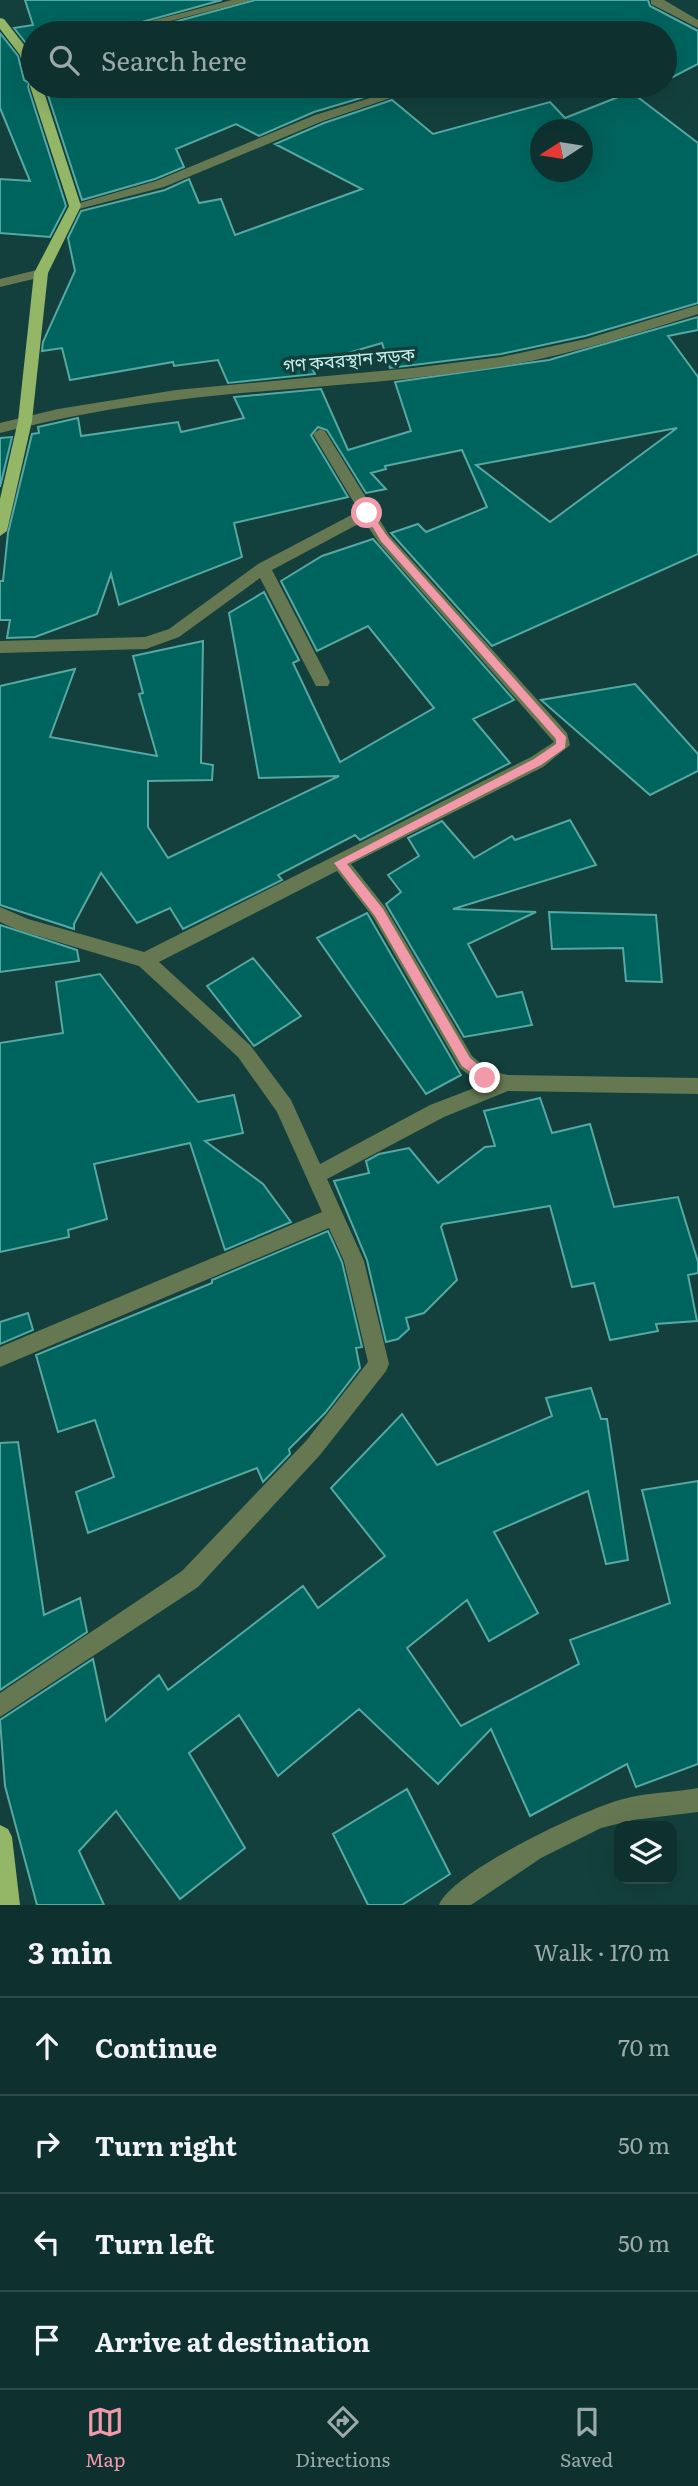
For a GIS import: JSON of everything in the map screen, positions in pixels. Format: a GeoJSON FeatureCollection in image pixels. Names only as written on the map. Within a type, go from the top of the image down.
{"type":"FeatureCollection","features":[{"type":"Feature","properties":{"kind":"main road"},"geometry":{"type":"LineString","coordinates":[[0,22],[21,45]]}},
{"type":"Feature","properties":{"kind":"main road"},"geometry":{"type":"LineString","coordinates":[[0,531],[25,421],[41,273],[75,206],[40,98]]}},
{"type":"Feature","properties":{"kind":"main road"},"geometry":{"type":"LineString","coordinates":[[0,1837],[8,1905]]}},
{"type":"Feature","properties":{"kind":"street"},"geometry":{"type":"LineString","coordinates":[[160,21],[246,0]]}},
{"type":"Feature","properties":{"kind":"street"},"geometry":{"type":"LineString","coordinates":[[658,0],[655,2],[698,25]]}},
{"type":"Feature","properties":{"kind":"street"},"geometry":{"type":"LineString","coordinates":[[75,206],[160,184],[319,118],[382,98]]}},
{"type":"Feature","properties":{"kind":"street"},"geometry":{"type":"LineString","coordinates":[[0,283],[41,273]]}},
{"type":"Feature","properties":{"kind":"street","name":"গণ কবরস্থান সড়ক"},"geometry":{"type":"LineString","coordinates":[[0,428],[25,421],[182,393],[474,366],[575,347],[698,310]]}},
{"type":"Feature","properties":{"kind":"street"},"geometry":{"type":"LineString","coordinates":[[145,960],[537,762],[562,745],[561,737],[384,539],[320,434]]}},
{"type":"Feature","properties":{"kind":"street"},"geometry":{"type":"LineString","coordinates":[[0,647],[146,643],[174,633],[263,568],[367,513]]}},
{"type":"Feature","properties":{"kind":"street"},"geometry":{"type":"LineString","coordinates":[[263,568],[322,682]]}},
{"type":"Feature","properties":{"kind":"street"},"geometry":{"type":"LineString","coordinates":[[340,863],[379,912],[466,1062],[485,1078],[508,1083],[698,1086]]}},
{"type":"Feature","properties":{"kind":"street"},"geometry":{"type":"LineString","coordinates":[[0,914],[24,925],[145,960],[244,1051],[284,1106],[354,1261],[379,1364],[313,1448],[190,1579],[90,1643],[0,1706]]}},
{"type":"Feature","properties":{"kind":"street"},"geometry":{"type":"LineString","coordinates":[[315,1176],[436,1111],[508,1083]]}},
{"type":"Feature","properties":{"kind":"street"},"geometry":{"type":"LineString","coordinates":[[0,1357],[333,1217]]}},
{"type":"Feature","properties":{"kind":"street"},"geometry":{"type":"LineString","coordinates":[[451,1905],[494,1874],[579,1827],[624,1809],[698,1800]]}},
{"type":"Feature","properties":{"kind":"building"},"geometry":{"type":"Polygon","coordinates":[[[25,0],[222,0],[146,21],[32,21],[25,0]]]}},
{"type":"Feature","properties":{"kind":"building"},"geometry":{"type":"Polygon","coordinates":[[[255,0],[648,0],[650,6],[698,31],[698,64],[677,75],[677,21],[178,21],[255,0]]]}},
{"type":"Feature","properties":{"kind":"building"},"geometry":{"type":"Polygon","coordinates":[[[21,27],[21,37],[14,28],[21,27]]]}},
{"type":"Feature","properties":{"kind":"building"},"geometry":{"type":"Polygon","coordinates":[[[0,33],[18,56],[21,68],[21,98],[32,98],[66,206],[50,237],[0,233],[0,179],[30,181],[0,108],[0,33]]]}},
{"type":"Feature","properties":{"kind":"building"},"geometry":{"type":"Polygon","coordinates":[[[49,98],[361,98],[314,112],[259,136],[236,124],[176,149],[184,167],[155,179],[82,200],[49,98]]]}},
{"type":"Feature","properties":{"kind":"building"},"geometry":{"type":"Polygon","coordinates":[[[616,98],[639,98],[698,143],[698,303],[585,336],[501,354],[390,368],[382,343],[310,364],[315,374],[228,383],[218,360],[174,366],[173,362],[70,380],[62,348],[42,351],[43,342],[75,271],[68,238],[81,211],[165,190],[189,179],[199,203],[221,199],[235,235],[362,189],[275,144],[324,123],[392,100],[433,134],[550,102],[565,118],[616,98]]]}},
{"type":"Feature","properties":{"kind":"building"},"geometry":{"type":"Polygon","coordinates":[[[698,317],[698,330],[668,336],[698,377],[698,554],[492,646],[391,533],[418,524],[426,532],[487,507],[462,450],[385,466],[386,469],[371,473],[386,489],[366,493],[327,430],[318,427],[311,435],[348,497],[234,523],[242,557],[119,605],[111,574],[97,614],[35,637],[7,638],[10,620],[0,620],[0,581],[3,581],[8,533],[32,434],[39,433],[38,427],[78,418],[81,436],[178,422],[181,432],[244,418],[234,397],[321,389],[348,450],[411,431],[395,382],[549,360],[698,317]],[[677,428],[476,465],[550,522],[677,428]]]}},
{"type":"Feature","properties":{"kind":"building"},"geometry":{"type":"Polygon","coordinates":[[[12,437],[0,487],[0,438],[12,437]]]}},
{"type":"Feature","properties":{"kind":"building"},"geometry":{"type":"Polygon","coordinates":[[[373,539],[514,700],[473,719],[510,763],[360,840],[355,835],[278,875],[282,880],[183,929],[170,908],[137,923],[101,873],[74,924],[74,929],[0,905],[0,686],[75,669],[50,737],[157,756],[139,694],[143,693],[133,656],[203,641],[201,763],[213,765],[212,780],[148,781],[148,827],[168,858],[339,776],[259,778],[229,613],[264,592],[299,660],[293,663],[340,762],[434,708],[368,626],[317,651],[281,581],[322,556],[373,539]]]}},
{"type":"Feature","properties":{"kind":"building"},"geometry":{"type":"Polygon","coordinates":[[[635,684],[698,754],[698,771],[650,795],[541,700],[635,684]]]}},
{"type":"Feature","properties":{"kind":"building"},"geometry":{"type":"Polygon","coordinates":[[[570,820],[596,865],[453,909],[536,912],[468,944],[497,997],[522,992],[532,1025],[464,1037],[386,904],[401,892],[388,875],[419,856],[408,838],[442,821],[474,858],[512,836],[515,840],[570,820]]]}},
{"type":"Feature","properties":{"kind":"building"},"geometry":{"type":"Polygon","coordinates":[[[549,912],[656,915],[662,982],[626,981],[623,948],[552,949],[549,912]]]}},
{"type":"Feature","properties":{"kind":"building"},"geometry":{"type":"Polygon","coordinates":[[[367,913],[461,1075],[426,1094],[317,938],[367,913]]]}},
{"type":"Feature","properties":{"kind":"building"},"geometry":{"type":"Polygon","coordinates":[[[0,925],[77,950],[79,961],[0,972],[0,925]]]}},
{"type":"Feature","properties":{"kind":"building"},"geometry":{"type":"Polygon","coordinates":[[[253,958],[301,1016],[254,1046],[207,986],[253,958]]]}},
{"type":"Feature","properties":{"kind":"building"},"geometry":{"type":"Polygon","coordinates":[[[100,974],[198,1102],[234,1095],[243,1133],[205,1141],[263,1184],[291,1222],[225,1250],[190,1143],[94,1164],[107,1219],[68,1230],[69,1237],[0,1252],[0,1043],[63,1033],[56,982],[100,974]]]}},
{"type":"Feature","properties":{"kind":"building"},"geometry":{"type":"Polygon","coordinates":[[[540,1098],[552,1133],[590,1124],[614,1207],[678,1197],[698,1262],[698,1273],[688,1275],[697,1321],[656,1324],[658,1331],[610,1340],[594,1283],[572,1287],[550,1206],[443,1224],[441,1227],[457,1280],[424,1313],[406,1318],[409,1329],[398,1339],[386,1342],[367,1260],[334,1181],[369,1173],[366,1161],[379,1154],[409,1148],[438,1183],[485,1147],[495,1146],[484,1111],[540,1098]]]}},
{"type":"Feature","properties":{"kind":"building"},"geometry":{"type":"Polygon","coordinates":[[[328,1231],[342,1262],[362,1347],[356,1348],[360,1368],[325,1413],[289,1449],[290,1454],[263,1482],[257,1468],[88,1533],[76,1492],[114,1477],[95,1420],[58,1432],[36,1355],[212,1283],[212,1280],[328,1231]]]}},
{"type":"Feature","properties":{"kind":"building"},"geometry":{"type":"Polygon","coordinates":[[[28,1313],[33,1330],[0,1344],[0,1322],[28,1313]]]}},
{"type":"Feature","properties":{"kind":"building"},"geometry":{"type":"Polygon","coordinates":[[[591,1388],[601,1419],[607,1419],[628,1560],[606,1564],[588,1491],[494,1532],[538,1613],[489,1641],[467,1600],[407,1648],[461,1726],[579,1664],[570,1640],[670,1603],[642,1490],[698,1481],[698,1764],[636,1787],[627,1764],[530,1816],[491,1729],[438,1784],[359,1709],[278,1776],[239,1715],[189,1753],[245,1848],[180,1899],[116,1811],[79,1851],[104,1905],[37,1905],[5,1786],[0,1720],[93,1659],[106,1721],[159,1675],[168,1690],[303,1586],[318,1608],[385,1556],[331,1488],[402,1414],[437,1465],[552,1416],[546,1398],[591,1388]]]}},
{"type":"Feature","properties":{"kind":"building"},"geometry":{"type":"Polygon","coordinates":[[[18,1442],[44,1615],[80,1598],[87,1632],[0,1690],[0,1443],[18,1442]]]}},
{"type":"Feature","properties":{"kind":"building"},"geometry":{"type":"Polygon","coordinates":[[[407,1789],[450,1874],[402,1905],[368,1905],[333,1834],[407,1789]]]}},
{"type":"Feature","properties":{"kind":"route"},"geometry":{"type":"LineString","coordinates":[[367,513],[384,539],[488,659],[561,737],[562,745],[537,762],[340,863],[379,912],[466,1062],[485,1078]]}}]}
